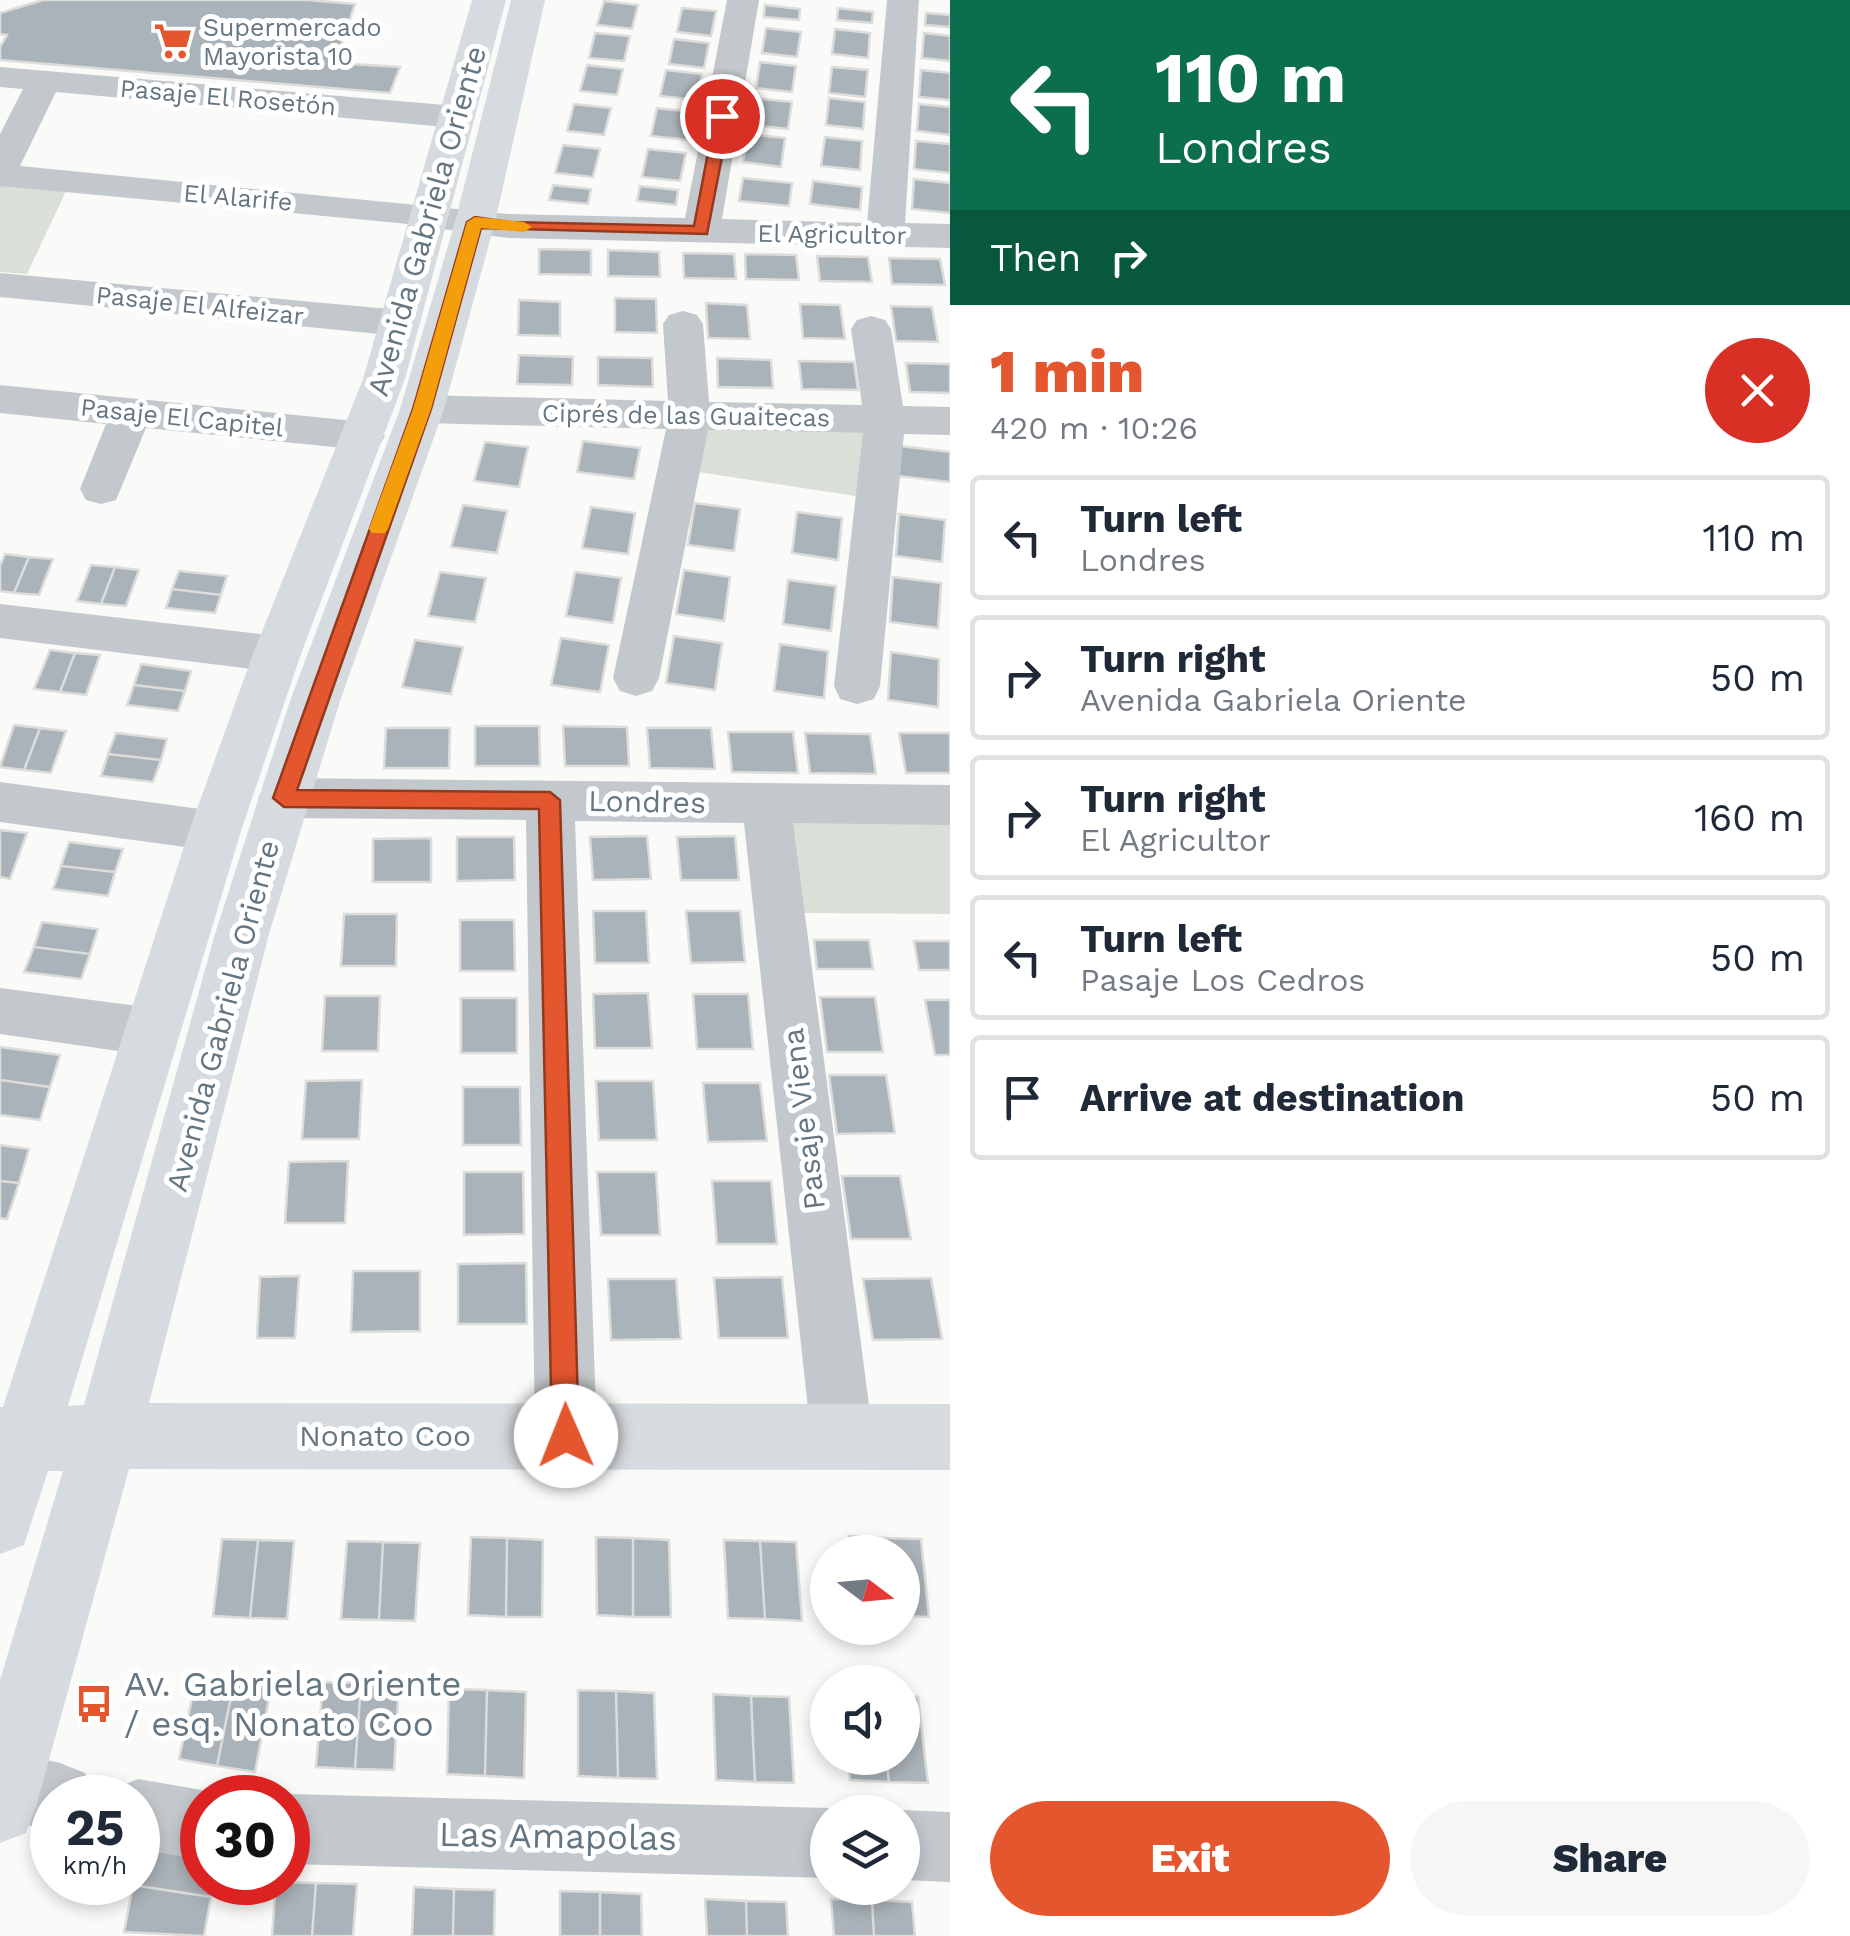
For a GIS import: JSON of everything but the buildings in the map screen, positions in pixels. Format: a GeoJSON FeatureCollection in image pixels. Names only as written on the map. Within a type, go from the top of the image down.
{"type":"FeatureCollection","features":[{"type":"Feature","properties":{"kind":"main road","name":"Avenida Gabriela Oriente"},"geometry":{"type":"LineString","coordinates":[[22,1797],[106,1439],[242,934],[284,798],[422,409],[452,219],[457,118],[488,0]]}},
{"type":"Feature","properties":{"kind":"main road","name":"Avenida Gabriela Oriente"},"geometry":{"type":"LineString","coordinates":[[0,1521],[12,1440],[153,1032],[215,831],[277,654],[364,436],[400,324],[452,219],[528,0]]}},
{"type":"Feature","properties":{"kind":"main road","name":"Nonato Coo"},"geometry":{"type":"LineString","coordinates":[[12,1440],[182,1435],[950,1436]]}},
{"type":"Feature","properties":{"kind":"street"},"geometry":{"type":"LineString","coordinates":[[701,231],[743,0]]}},
{"type":"Feature","properties":{"kind":"street"},"geometry":{"type":"LineString","coordinates":[[884,235],[904,0]]}},
{"type":"Feature","properties":{"kind":"street","name":"Pasaje El Rosetón"},"geometry":{"type":"LineString","coordinates":[[0,77],[457,118]]}},
{"type":"Feature","properties":{"kind":"street"},"geometry":{"type":"LineString","coordinates":[[0,172],[44,81]]}},
{"type":"Feature","properties":{"kind":"street","name":"El Alarife"},"geometry":{"type":"LineString","coordinates":[[0,172],[452,219]]}},
{"type":"Feature","properties":{"kind":"street","name":"El Agricultor"},"geometry":{"type":"LineString","coordinates":[[452,219],[508,226],[950,236]]}},
{"type":"Feature","properties":{"kind":"street","name":"Pasaje El Alfeizar"},"geometry":{"type":"LineString","coordinates":[[0,285],[400,324]]}},
{"type":"Feature","properties":{"kind":"street"},"geometry":{"type":"LineString","coordinates":[[636,678],[690,415],[683,324]]}},
{"type":"Feature","properties":{"kind":"street"},"geometry":{"type":"LineString","coordinates":[[857,686],[885,420],[871,330]]}},
{"type":"Feature","properties":{"kind":"street","name":"Pasaje El Capitel"},"geometry":{"type":"LineString","coordinates":[[0,399],[364,436]]}},
{"type":"Feature","properties":{"kind":"street","name":"Ciprés de las Guaitecas"},"geometry":{"type":"LineString","coordinates":[[422,409],[950,422]]}},
{"type":"Feature","properties":{"kind":"street"},"geometry":{"type":"LineString","coordinates":[[101,489],[131,412]]}},
{"type":"Feature","properties":{"kind":"street"},"geometry":{"type":"LineString","coordinates":[[0,621],[277,654]]}},
{"type":"Feature","properties":{"kind":"street","name":"Londres"},"geometry":{"type":"LineString","coordinates":[[284,798],[950,805]]}},
{"type":"Feature","properties":{"kind":"street"},"geometry":{"type":"LineString","coordinates":[[550,800],[566,1436]]}},
{"type":"Feature","properties":{"kind":"street"},"geometry":{"type":"LineString","coordinates":[[0,802],[215,831]]}},
{"type":"Feature","properties":{"kind":"street","name":"Pasaje Viena"},"geometry":{"type":"LineString","coordinates":[[766,803],[842,1436]]}},
{"type":"Feature","properties":{"kind":"street"},"geometry":{"type":"LineString","coordinates":[[0,1012],[153,1032]]}},
{"type":"Feature","properties":{"kind":"street","name":"Las Amapolas"},"geometry":{"type":"LineString","coordinates":[[310,1830],[810,1844]]}},
{"type":"Feature","properties":{"kind":"street"},"geometry":{"type":"LineString","coordinates":[[920,1846],[950,1847]]}},
{"type":"Feature","properties":{"kind":"shaded area"},"geometry":{"type":"Polygon","coordinates":[[[0,183],[67,189],[27,274],[0,272],[0,183]]]}},
{"type":"Feature","properties":{"kind":"shaded area"},"geometry":{"type":"Polygon","coordinates":[[[704,430],[869,433],[862,497],[698,472],[704,430]]]}},
{"type":"Feature","properties":{"kind":"shaded area"},"geometry":{"type":"Polygon","coordinates":[[[788,815],[950,816],[950,914],[801,913],[788,815]]]}},
{"type":"Feature","properties":{"kind":"slow traffic"},"geometry":{"type":"LineString","coordinates":[[378,529],[422,409],[475,222],[524,227]]}},
{"type":"Feature","properties":{"kind":"place","name":"Supermercado Mayorista 10"},"geometry":{"type":"Point","coordinates":[173,41]}},
{"type":"Feature","properties":{"kind":"place","name":"Av. Gabriela Oriente / esq. Nonato Coo"},"geometry":{"type":"Point","coordinates":[94,1704]}},
{"type":"Feature","properties":{"kind":"route"},"geometry":{"type":"LineString","coordinates":[[566,1436],[550,800],[284,798],[315,701],[422,409],[475,222],[701,231],[722,116]]}}]}
